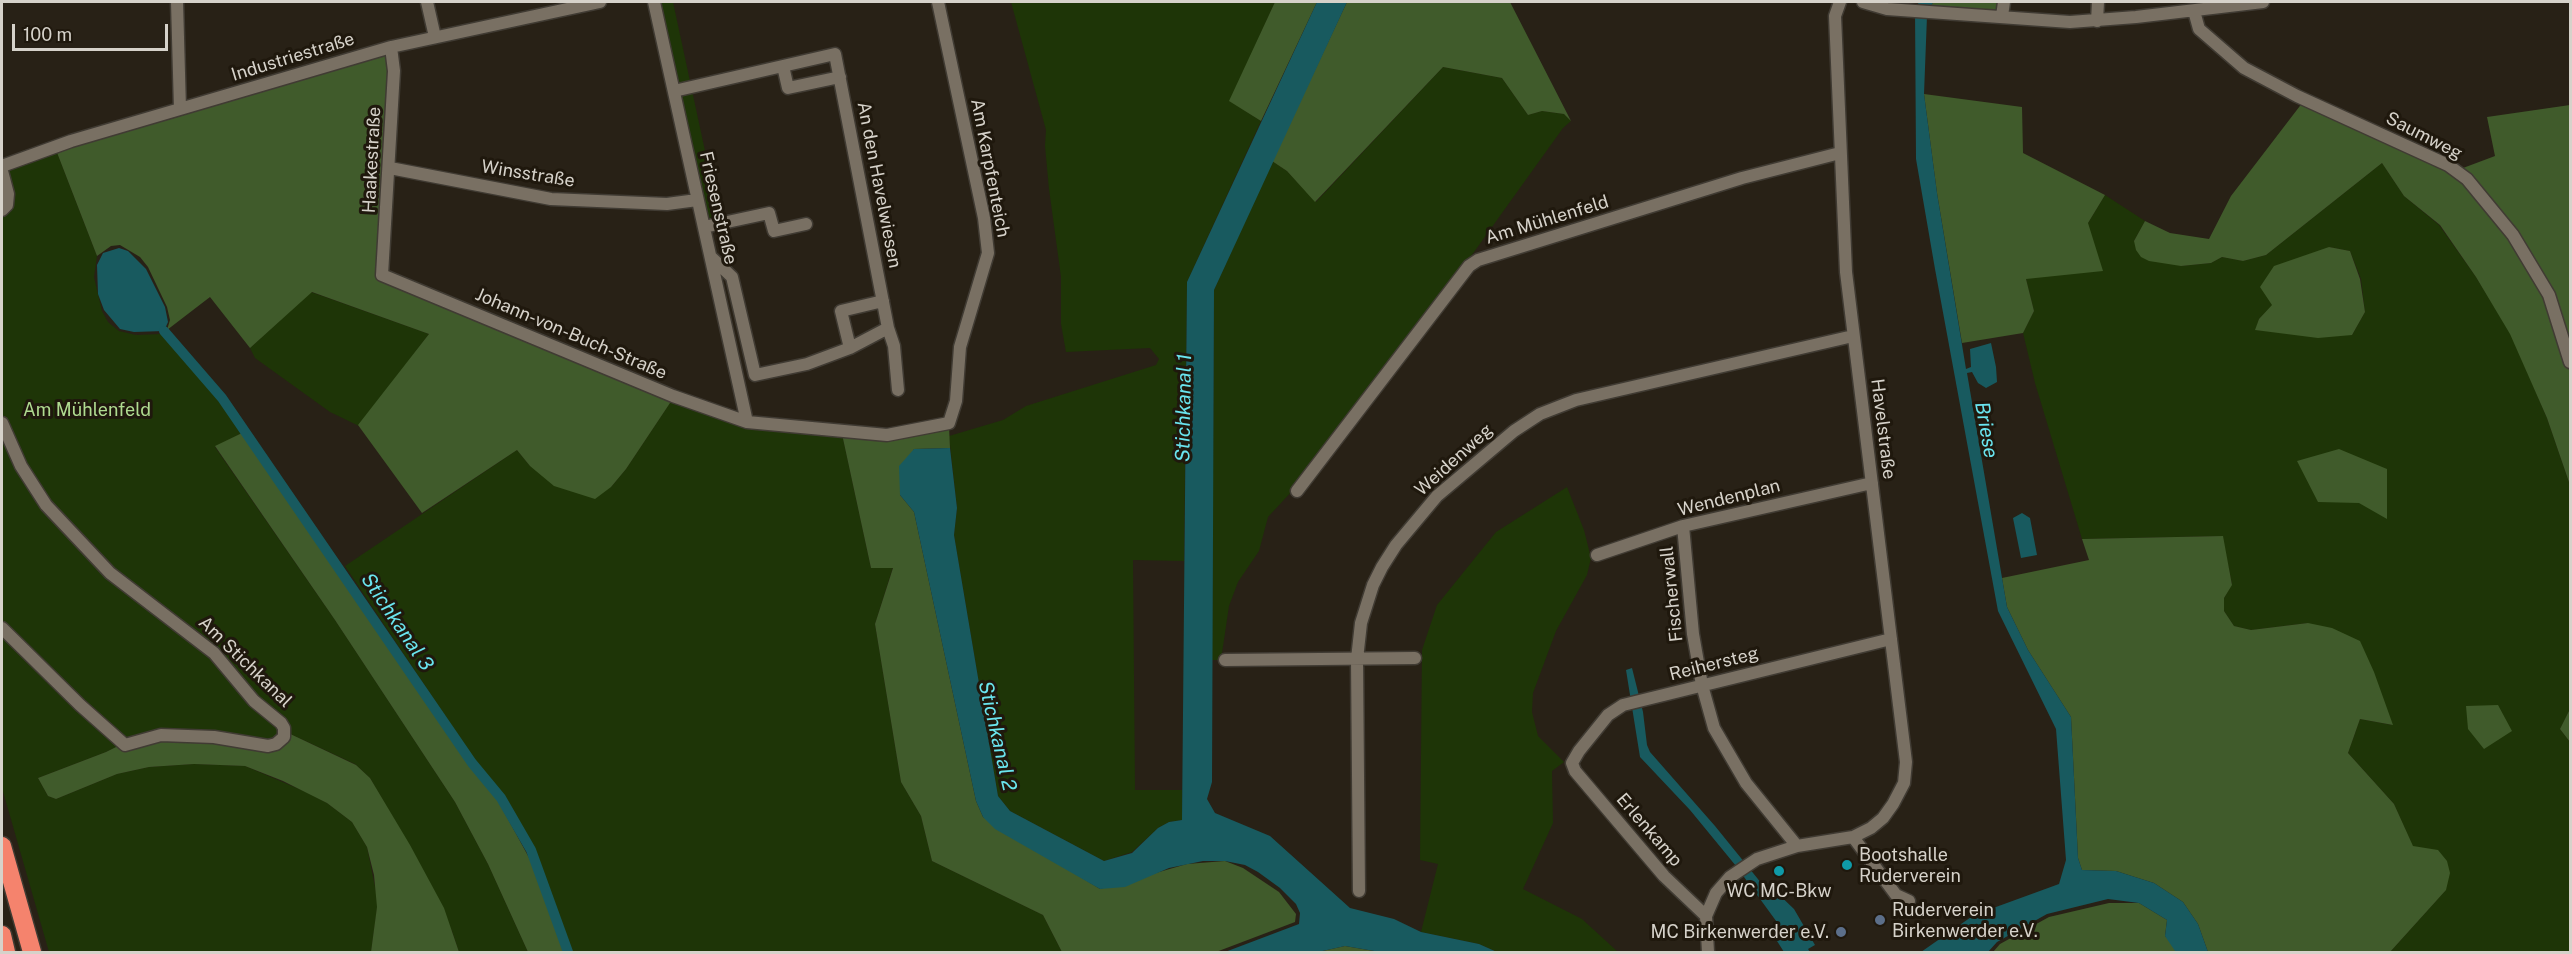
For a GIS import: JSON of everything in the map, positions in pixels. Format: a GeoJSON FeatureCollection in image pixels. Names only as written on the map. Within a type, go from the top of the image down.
{"type":"FeatureCollection","features":[{"type":"Feature","properties":{"kind":"highway"},"geometry":{"type":"LineString","coordinates":[[2,846],[32,952]]}},
{"type":"Feature","properties":{"kind":"highway"},"geometry":{"type":"LineString","coordinates":[[2,935],[6,952]]}},
{"type":"Feature","properties":{"kind":"street"},"geometry":{"type":"LineString","coordinates":[[177,2],[180,109]]}},
{"type":"Feature","properties":{"kind":"street"},"geometry":{"type":"LineString","coordinates":[[427,2],[435,37]]}},
{"type":"Feature","properties":{"kind":"street","name":"Industriestraße"},"geometry":{"type":"LineString","coordinates":[[2,166],[71,141],[391,47],[600,2]]}},
{"type":"Feature","properties":{"kind":"street","name":"Friesenstraße"},"geometry":{"type":"LineString","coordinates":[[654,2],[747,422]]}},
{"type":"Feature","properties":{"kind":"street","name":"Am Karpfenteich"},"geometry":{"type":"LineString","coordinates":[[747,422],[887,435],[949,423],[956,400],[960,347],[985,267],[988,244],[938,2]]}},
{"type":"Feature","properties":{"kind":"street","name":"Havelstraße"},"geometry":{"type":"LineString","coordinates":[[1708,952],[1706,916],[1716,893],[1735,872],[1750,862],[1797,846],[1853,837],[1871,828],[1883,818],[1904,783],[1906,762],[1846,272],[1835,16],[1840,2]]}},
{"type":"Feature","properties":{"kind":"street"},"geometry":{"type":"LineString","coordinates":[[1863,2],[1876,7],[1915,11],[2070,22],[2194,11],[2263,2]]}},
{"type":"Feature","properties":{"kind":"street"},"geometry":{"type":"LineString","coordinates":[[2002,16],[2004,2]]}},
{"type":"Feature","properties":{"kind":"street"},"geometry":{"type":"LineString","coordinates":[[2097,21],[2098,2]]}},
{"type":"Feature","properties":{"kind":"street","name":"Saumweg"},"geometry":{"type":"LineString","coordinates":[[2194,11],[2196,25],[2202,33],[2244,68],[2297,96],[2448,165],[2468,179],[2513,236],[2549,295],[2571,362]]}},
{"type":"Feature","properties":{"kind":"street","name":"Haakestraße"},"geometry":{"type":"LineString","coordinates":[[382,275],[394,70],[391,47]]}},
{"type":"Feature","properties":{"kind":"street","name":"An den Havelwiesen"},"geometry":{"type":"LineString","coordinates":[[674,91],[835,54],[888,328],[894,345],[898,390]]}},
{"type":"Feature","properties":{"kind":"street"},"geometry":{"type":"LineString","coordinates":[[783,66],[789,88],[840,77]]}},
{"type":"Feature","properties":{"kind":"street","name":"Am Mühlenfeld"},"geometry":{"type":"LineString","coordinates":[[1297,491],[1469,266],[1478,260],[1742,178],[1840,153]]}},
{"type":"Feature","properties":{"kind":"street","name":"Winsstraße"},"geometry":{"type":"LineString","coordinates":[[390,168],[551,199],[667,204],[698,200]]}},
{"type":"Feature","properties":{"kind":"street"},"geometry":{"type":"LineString","coordinates":[[2,171],[8,194],[7,205],[2,210]]}},
{"type":"Feature","properties":{"kind":"street"},"geometry":{"type":"LineString","coordinates":[[704,227],[769,213],[774,231],[806,224]]}},
{"type":"Feature","properties":{"kind":"street"},"geometry":{"type":"LineString","coordinates":[[711,258],[732,277],[755,375],[807,363],[850,348],[888,328]]}},
{"type":"Feature","properties":{"kind":"street","name":"Johann-von-Buch-Straße"},"geometry":{"type":"LineString","coordinates":[[382,275],[673,396],[747,422]]}},
{"type":"Feature","properties":{"kind":"street"},"geometry":{"type":"LineString","coordinates":[[850,348],[841,311],[883,301]]}},
{"type":"Feature","properties":{"kind":"street","name":"Weidenweg"},"geometry":{"type":"LineString","coordinates":[[1359,891],[1357,659],[1361,623],[1373,585],[1396,545],[1448,486],[1514,431],[1540,414],[1576,400],[1618,388],[1853,336]]}},
{"type":"Feature","properties":{"kind":"street","name":"Am Stichkanal"},"geometry":{"type":"LineString","coordinates":[[2,423],[21,466],[46,505],[110,573],[214,653],[254,701],[281,723],[284,728],[284,737],[276,744],[268,746],[214,736],[161,735],[125,745],[80,705],[2,628]]}},
{"type":"Feature","properties":{"kind":"street","name":"Wendenplan"},"geometry":{"type":"LineString","coordinates":[[1597,555],[1683,526],[1872,483]]}},
{"type":"Feature","properties":{"kind":"street","name":"Fischerwall"},"geometry":{"type":"LineString","coordinates":[[1683,526],[1693,634],[1702,685],[1714,728],[1746,783],[1797,846]]}},
{"type":"Feature","properties":{"kind":"street","name":"Reihersteg"},"geometry":{"type":"LineString","coordinates":[[1572,763],[1608,715],[1628,703],[1891,639]]}},
{"type":"Feature","properties":{"kind":"street"},"geometry":{"type":"LineString","coordinates":[[1225,660],[1414,658]]}},
{"type":"Feature","properties":{"kind":"street","name":"Erlenkamp"},"geometry":{"type":"LineString","coordinates":[[1572,763],[1575,771],[1664,876],[1706,916]]}},
{"type":"Feature","properties":{"kind":"street"},"geometry":{"type":"LineString","coordinates":[[1853,837],[1896,895],[1909,901]]}},
{"type":"Feature","properties":{"kind":"green space"},"geometry":{"type":"Polygon","coordinates":[[[673,2],[719,216],[705,219],[658,3],[673,2]]]}},
{"type":"Feature","properties":{"kind":"green space"},"geometry":{"type":"Polygon","coordinates":[[[1011,2],[1275,2],[1230,101],[1261,121],[1187,282],[1184,561],[1133,560],[1135,790],[1182,790],[1182,820],[1169,822],[1158,828],[1132,852],[1104,861],[1010,811],[998,796],[954,535],[957,508],[949,436],[1003,420],[1026,406],[1156,365],[1159,359],[1150,348],[1066,352],[1061,324],[1061,277],[1049,189],[1045,146],[1046,130],[1011,2]]]}},
{"type":"Feature","properties":{"kind":"green space"},"geometry":{"type":"Polygon","coordinates":[[[1275,2],[1317,2],[1261,121],[1229,101],[1275,2]]]}},
{"type":"Feature","properties":{"kind":"green space"},"geometry":{"type":"Polygon","coordinates":[[[1347,2],[1510,2],[1571,121],[1564,114],[1542,111],[1528,115],[1502,78],[1443,67],[1315,202],[1287,171],[1272,161],[1347,2]]]}},
{"type":"Feature","properties":{"kind":"green space"},"geometry":{"type":"Polygon","coordinates":[[[1933,2],[2003,2],[2001,14],[1929,10],[1933,2]]]}},
{"type":"Feature","properties":{"kind":"green space"},"geometry":{"type":"Polygon","coordinates":[[[386,54],[389,72],[385,279],[672,400],[626,469],[611,487],[595,499],[554,486],[530,466],[517,450],[422,513],[358,425],[429,334],[312,292],[250,348],[210,297],[167,330],[170,320],[167,307],[148,267],[140,257],[120,245],[111,246],[97,256],[56,150],[174,118],[386,54]]]}},
{"type":"Feature","properties":{"kind":"green space"},"geometry":{"type":"Polygon","coordinates":[[[1443,67],[1502,78],[1528,115],[1542,111],[1564,114],[1571,121],[1563,128],[1469,259],[1294,489],[1268,517],[1259,551],[1238,582],[1229,606],[1221,660],[1212,660],[1214,290],[1272,161],[1287,171],[1316,202],[1443,67]]]}},
{"type":"Feature","properties":{"kind":"green space"},"geometry":{"type":"Polygon","coordinates":[[[1924,94],[2022,107],[2023,153],[2105,195],[2088,223],[2103,271],[2026,279],[2034,311],[2023,333],[1962,343],[1937,193],[1924,94]]]}},
{"type":"Feature","properties":{"kind":"green space"},"geometry":{"type":"Polygon","coordinates":[[[2306,98],[2463,168],[2495,156],[2487,117],[2570,105],[2570,485],[2547,418],[2510,334],[2476,277],[2440,225],[2404,196],[2382,163],[2266,255],[2243,261],[2222,257],[2211,263],[2181,266],[2149,261],[2141,257],[2136,250],[2134,241],[2145,221],[2170,233],[2209,239],[2231,196],[2306,98]]]}},
{"type":"Feature","properties":{"kind":"green space"},"geometry":{"type":"Polygon","coordinates":[[[56,150],[97,256],[94,277],[102,311],[108,322],[119,331],[136,335],[161,334],[218,399],[242,433],[215,447],[335,620],[455,802],[488,864],[528,952],[459,952],[452,931],[418,861],[370,778],[355,764],[284,731],[281,740],[126,742],[38,778],[48,796],[56,799],[117,774],[149,767],[194,764],[245,766],[306,792],[327,803],[352,822],[367,847],[378,902],[371,952],[49,952],[2,788],[2,169],[56,150]]]}},
{"type":"Feature","properties":{"kind":"green space"},"geometry":{"type":"Polygon","coordinates":[[[2382,163],[2404,196],[2439,225],[2476,277],[2511,334],[2547,418],[2570,485],[2570,709],[2560,729],[2570,742],[2570,952],[2390,952],[2445,891],[2413,847],[2394,804],[2348,753],[2360,719],[2392,725],[2308,623],[2251,630],[2234,626],[2224,611],[2224,598],[2232,584],[2222,536],[2082,539],[2035,383],[2023,333],[2034,311],[2026,279],[2088,223],[2105,195],[2145,221],[2134,241],[2181,266],[2211,263],[2222,257],[2243,261],[2266,255],[2382,163]],[[2329,247],[2259,319],[2256,330],[2352,335],[2365,312],[2361,279],[2350,251],[2329,247]]]}},
{"type":"Feature","properties":{"kind":"green space"},"geometry":{"type":"Polygon","coordinates":[[[2329,247],[2350,251],[2360,279],[2365,312],[2352,335],[2318,338],[2255,330],[2259,319],[2272,305],[2260,287],[2274,266],[2329,247]]]}},
{"type":"Feature","properties":{"kind":"green space"},"geometry":{"type":"Polygon","coordinates":[[[311,292],[429,334],[359,426],[330,412],[255,358],[250,348],[311,292]]]}},
{"type":"Feature","properties":{"kind":"green space"},"geometry":{"type":"Polygon","coordinates":[[[672,400],[748,426],[842,434],[871,568],[893,567],[875,624],[901,782],[921,816],[932,861],[1043,915],[1062,952],[571,952],[534,849],[504,797],[476,762],[345,566],[517,450],[530,466],[611,487],[626,469],[672,400]]]}},
{"type":"Feature","properties":{"kind":"green space"},"geometry":{"type":"Polygon","coordinates":[[[949,425],[950,448],[914,449],[900,495],[914,512],[976,801],[983,817],[1100,889],[1187,864],[1225,861],[1243,868],[1279,892],[1296,914],[1295,922],[1216,952],[1062,952],[1043,915],[932,861],[921,816],[901,782],[875,624],[893,568],[871,568],[842,434],[949,425]]]}},
{"type":"Feature","properties":{"kind":"green space"},"geometry":{"type":"Polygon","coordinates":[[[242,433],[471,767],[497,799],[539,876],[565,952],[528,952],[488,864],[455,802],[335,620],[215,446],[242,433]]]}},
{"type":"Feature","properties":{"kind":"green space"},"geometry":{"type":"Polygon","coordinates":[[[2339,449],[2387,469],[2387,519],[2359,503],[2318,502],[2297,461],[2339,449]]]}},
{"type":"Feature","properties":{"kind":"green space"},"geometry":{"type":"Polygon","coordinates":[[[1567,487],[1584,530],[1591,558],[1587,575],[1556,631],[1533,693],[1532,712],[1538,736],[1564,762],[1552,771],[1553,823],[1523,889],[1582,919],[1618,952],[1497,952],[1479,944],[1421,932],[1438,864],[1420,860],[1422,650],[1437,605],[1496,532],[1567,487]]]}},
{"type":"Feature","properties":{"kind":"green space"},"geometry":{"type":"Polygon","coordinates":[[[2223,536],[2232,585],[2224,598],[2224,611],[2234,626],[2251,630],[2308,623],[2332,628],[2360,641],[2374,672],[2393,725],[2360,719],[2348,753],[2394,804],[2413,846],[2438,850],[2447,861],[2450,873],[2446,890],[2390,952],[2208,952],[2198,924],[2183,902],[2154,883],[2116,871],[2082,870],[2078,858],[2071,717],[2028,650],[2007,607],[2002,578],[2089,560],[2082,539],[2223,536]]]}},
{"type":"Feature","properties":{"kind":"green space"},"geometry":{"type":"Polygon","coordinates":[[[2498,705],[2512,731],[2484,749],[2468,729],[2466,706],[2498,705]]]}},
{"type":"Feature","properties":{"kind":"green space"},"geometry":{"type":"Polygon","coordinates":[[[2570,709],[2570,742],[2560,729],[2570,709]]]}},
{"type":"Feature","properties":{"kind":"green space"},"geometry":{"type":"Polygon","coordinates":[[[284,731],[356,765],[370,778],[444,908],[459,952],[371,952],[377,907],[374,875],[367,847],[352,822],[327,803],[283,781],[245,766],[194,764],[149,767],[117,774],[56,799],[48,796],[38,778],[126,742],[160,733],[268,745],[284,731]]]}},
{"type":"Feature","properties":{"kind":"green space"},"geometry":{"type":"Polygon","coordinates":[[[2109,903],[2139,903],[2167,920],[2165,936],[2183,952],[1993,952],[2000,944],[2049,917],[2109,903]]]}},
{"type":"Feature","properties":{"kind":"green space"},"geometry":{"type":"Polygon","coordinates":[[[1345,946],[1380,952],[1318,952],[1345,946]]]}},
{"type":"Feature","properties":{"kind":"water"},"geometry":{"type":"Polygon","coordinates":[[[1317,2],[1347,2],[1214,290],[1212,782],[1207,799],[1215,813],[1270,836],[1350,908],[1394,919],[1421,932],[1479,944],[1497,952],[1380,952],[1345,946],[1318,952],[1225,952],[1299,924],[1300,913],[1296,904],[1280,888],[1245,865],[1225,861],[1203,861],[1169,868],[1125,887],[1100,889],[995,829],[983,817],[976,801],[914,512],[900,495],[899,466],[914,449],[950,448],[957,508],[954,535],[998,796],[1010,811],[1104,861],[1132,853],[1158,828],[1169,822],[1182,820],[1187,282],[1317,2]]]}},
{"type":"Feature","properties":{"kind":"water"},"geometry":{"type":"Polygon","coordinates":[[[1919,2],[1933,2],[1927,16],[1924,94],[1937,193],[1966,369],[1971,367],[1970,349],[1991,343],[1996,367],[1997,382],[1986,388],[1978,383],[1972,372],[1967,373],[2007,607],[2028,650],[2071,717],[2078,858],[2082,870],[2116,871],[2154,883],[2183,902],[2198,924],[2208,952],[2175,951],[2165,936],[2167,920],[2139,903],[2108,899],[2047,914],[1997,942],[1988,952],[1921,952],[1974,915],[2059,884],[2066,860],[2056,729],[1998,611],[1916,159],[1915,9],[1919,2]]]}},
{"type":"Feature","properties":{"kind":"water"},"geometry":{"type":"Polygon","coordinates":[[[119,248],[128,251],[146,269],[165,307],[168,322],[164,331],[134,332],[120,329],[104,310],[98,294],[97,265],[103,253],[119,248]]]}},
{"type":"Feature","properties":{"kind":"water"},"geometry":{"type":"Polygon","coordinates":[[[2022,513],[2030,518],[2037,555],[2021,558],[2013,518],[2022,513]]]}},
{"type":"Feature","properties":{"kind":"water"},"geometry":{"type":"Polygon","coordinates":[[[1632,668],[1650,752],[1766,889],[1770,886],[1794,909],[1815,945],[1808,949],[1810,952],[1784,952],[1770,930],[1779,925],[1736,866],[1690,810],[1640,757],[1626,670],[1632,668]]]}},
{"type":"Feature","properties":{"kind":"waterway","name":"Stichkanal 3"},"geometry":{"type":"LineString","coordinates":[[164,331],[222,398],[472,763],[501,798],[531,850],[568,952]]}},
{"type":"Feature","properties":{"kind":"place","name":"Bootshalle Ruderverein"},"geometry":{"type":"Point","coordinates":[1847,865]}},
{"type":"Feature","properties":{"kind":"place","name":"WC MC-Bkw"},"geometry":{"type":"Point","coordinates":[1779,871]}},
{"type":"Feature","properties":{"kind":"place","name":"Ruderverein Birkenwerder e.V."},"geometry":{"type":"Point","coordinates":[1880,920]}},
{"type":"Feature","properties":{"kind":"place","name":"MC Birkenwerder e.V."},"geometry":{"type":"Point","coordinates":[1841,932]}},
{"type":"Feature","properties":{"kind":"water label","name":"Stichkanal 1"},"geometry":{"type":"Point","coordinates":[1184,408]}},
{"type":"Feature","properties":{"kind":"water label","name":"Briese"},"geometry":{"type":"Point","coordinates":[1986,430]}},
{"type":"Feature","properties":{"kind":"water label","name":"Stichkanal 2"},"geometry":{"type":"Point","coordinates":[997,736]}}]}
